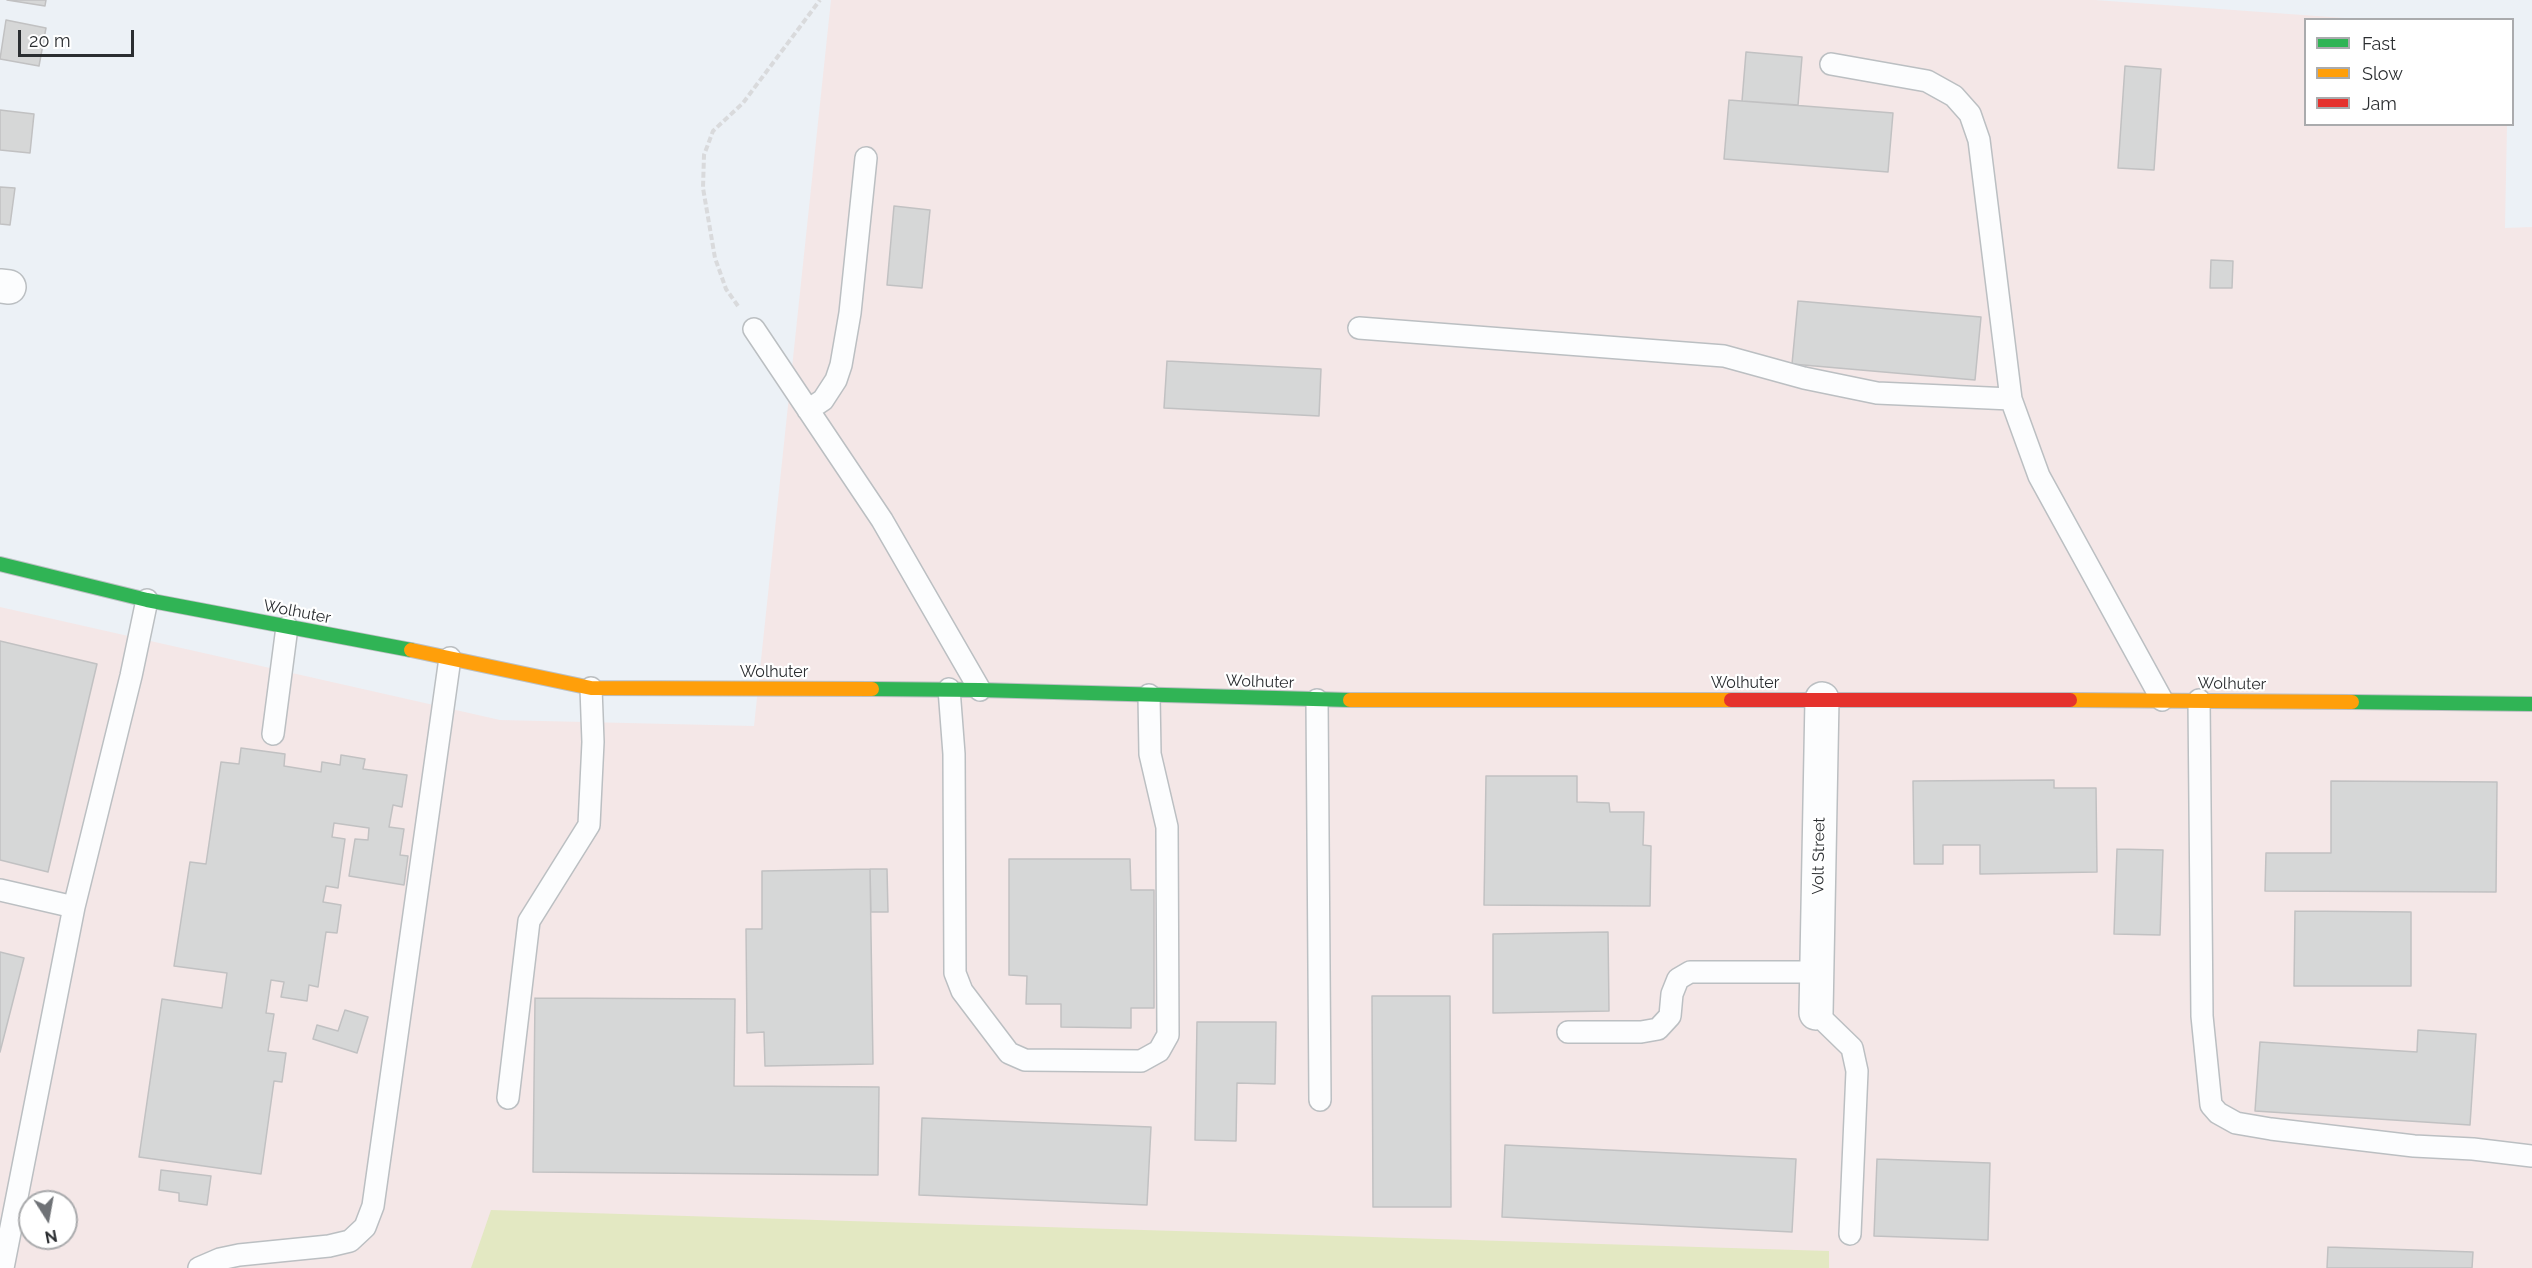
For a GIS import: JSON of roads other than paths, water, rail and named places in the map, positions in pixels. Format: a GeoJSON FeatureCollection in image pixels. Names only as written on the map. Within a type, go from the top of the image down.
{"type":"FeatureCollection","features":[{"type":"Feature","properties":{"kind":"street","name":"Wolhuter"},"geometry":{"type":"LineString","coordinates":[[0,564],[147,600],[450,658],[591,688],[949,689],[1317,700],[2199,700],[2532,704]]}},
{"type":"Feature","properties":{"kind":"street","name":"Volt Street"},"geometry":{"type":"LineString","coordinates":[[1816,1013],[1822,699]]}},
{"type":"Feature","properties":{"kind":"lane"},"geometry":{"type":"LineString","coordinates":[[1831,64],[1927,81],[1954,96],[1970,114],[1979,140],[2011,399],[2039,476],[2162,700]]}},
{"type":"Feature","properties":{"kind":"lane"},"geometry":{"type":"LineString","coordinates":[[808,410],[823,400],[836,380],[841,365],[850,313],[866,158]]}},
{"type":"Feature","properties":{"kind":"lane"},"geometry":{"type":"LineString","coordinates":[[1359,328],[1724,356],[1804,378],[1876,393],[2011,399]]}},
{"type":"Feature","properties":{"kind":"lane"},"geometry":{"type":"LineString","coordinates":[[754,329],[882,520],[980,690]]}},
{"type":"Feature","properties":{"kind":"lane"},"geometry":{"type":"LineString","coordinates":[[3,1268],[74,907],[131,676],[147,600]]}},
{"type":"Feature","properties":{"kind":"lane"},"geometry":{"type":"LineString","coordinates":[[273,734],[287,627]]}},
{"type":"Feature","properties":{"kind":"lane"},"geometry":{"type":"LineString","coordinates":[[199,1268],[220,1259],[239,1255],[329,1246],[350,1241],[365,1227],[373,1206],[450,658]]}},
{"type":"Feature","properties":{"kind":"lane"},"geometry":{"type":"LineString","coordinates":[[508,1098],[529,921],[589,825],[593,742],[591,688]]}},
{"type":"Feature","properties":{"kind":"lane"},"geometry":{"type":"LineString","coordinates":[[949,689],[954,754],[955,974],[962,991],[1009,1053],[1025,1060],[1142,1061],[1159,1051],[1168,1035],[1167,827],[1150,754],[1149,695]]}},
{"type":"Feature","properties":{"kind":"lane"},"geometry":{"type":"LineString","coordinates":[[1317,700],[1320,1100]]}},
{"type":"Feature","properties":{"kind":"lane"},"geometry":{"type":"LineString","coordinates":[[2199,700],[2202,1017],[2211,1105],[2218,1113],[2236,1123],[2271,1129],[2414,1146],[2473,1149],[2532,1156]]}},
{"type":"Feature","properties":{"kind":"lane"},"geometry":{"type":"LineString","coordinates":[[0,890],[74,907]]}},
{"type":"Feature","properties":{"kind":"lane"},"geometry":{"type":"LineString","coordinates":[[1569,1032],[1641,1032],[1658,1029],[1670,1016],[1672,994],[1678,979],[1690,972],[1816,972]]}},
{"type":"Feature","properties":{"kind":"lane"},"geometry":{"type":"LineString","coordinates":[[1816,1013],[1852,1048],[1857,1071],[1850,1234]]}}]}
